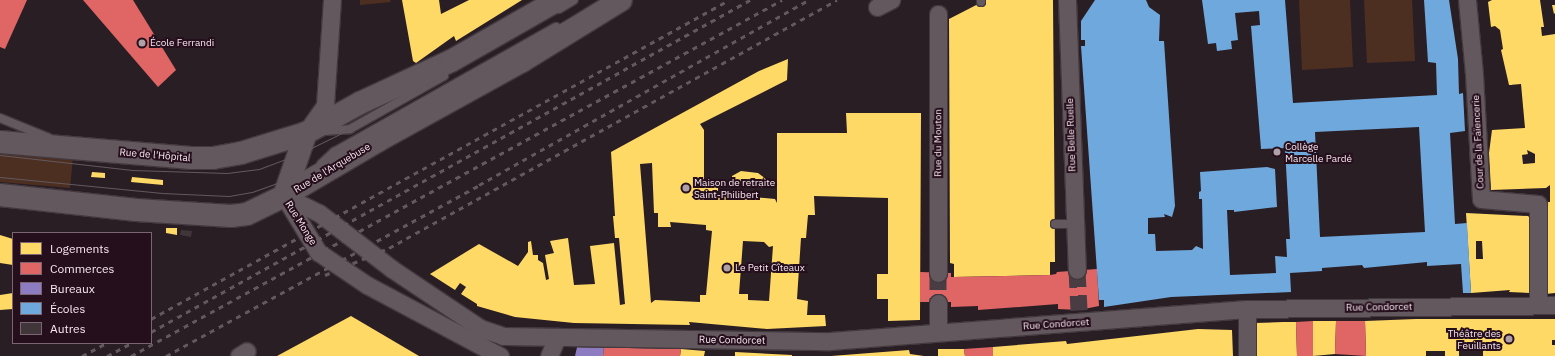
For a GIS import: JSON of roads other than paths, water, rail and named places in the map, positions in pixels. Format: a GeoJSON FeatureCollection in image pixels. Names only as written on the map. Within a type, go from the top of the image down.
{"type":"FeatureCollection","features":[{"type":"Feature","properties":{"kind":"main road"},"geometry":{"type":"LineString","coordinates":[[0,195],[136,210],[231,216],[248,214],[284,196],[306,133],[360,103],[451,61],[562,0]]}},
{"type":"Feature","properties":{"kind":"main road","name":"Rue de l'Arquebuse"},"geometry":{"type":"LineString","coordinates":[[284,196],[379,140],[522,61],[621,0]]}},
{"type":"Feature","properties":{"kind":"main road","name":"Rue de l'Hôpital"},"geometry":{"type":"LineString","coordinates":[[0,142],[213,158],[241,153],[306,133]]}},
{"type":"Feature","properties":{"kind":"street"},"geometry":{"type":"LineString","coordinates":[[306,133],[325,106],[332,0]]}},
{"type":"Feature","properties":{"kind":"street","name":"Rue Belle Ruelle"},"geometry":{"type":"LineString","coordinates":[[1067,0],[1074,224],[1077,270]]}},
{"type":"Feature","properties":{"kind":"street","name":"Cour de la Faïencerie"},"geometry":{"type":"LineString","coordinates":[[1467,0],[1474,74],[1481,199],[1538,204],[1538,305]]}},
{"type":"Feature","properties":{"kind":"street","name":"Rue du Mouton"},"geometry":{"type":"LineString","coordinates":[[938,14],[943,30],[938,272]]}},
{"type":"Feature","properties":{"kind":"street","name":"Rue Monge"},"geometry":{"type":"LineString","coordinates":[[284,196],[319,213],[392,269],[480,328],[503,336]]}},
{"type":"Feature","properties":{"kind":"street","name":"Rue Monge"},"geometry":{"type":"LineString","coordinates":[[284,196],[318,252],[367,285],[493,354]]}},
{"type":"Feature","properties":{"kind":"street"},"geometry":{"type":"LineString","coordinates":[[938,303],[938,332]]}},
{"type":"Feature","properties":{"kind":"street","name":"Rue Condorcet"},"geometry":{"type":"LineString","coordinates":[[503,336],[830,341],[938,332],[1079,316],[1247,310],[1555,305]]}},
{"type":"Feature","properties":{"kind":"street"},"geometry":{"type":"LineString","coordinates":[[1247,310],[1247,356]]}},
{"type":"Feature","properties":{"kind":"street"},"geometry":{"type":"LineString","coordinates":[[493,354],[503,336]]}},
{"type":"Feature","properties":{"kind":"street"},"geometry":{"type":"LineString","coordinates":[[549,356],[557,337]]}},
{"type":"Feature","properties":{"kind":"lane","name":"Rue de l'Arquebuse"},"geometry":{"type":"LineString","coordinates":[[284,196],[334,152],[564,23]]}},
{"type":"Feature","properties":{"kind":"lane"},"geometry":{"type":"LineString","coordinates":[[0,118],[73,148]]}},
{"type":"Feature","properties":{"kind":"lane"},"geometry":{"type":"LineString","coordinates":[[1055,224],[1074,224]]}},
{"type":"Feature","properties":{"kind":"tunnel"},"geometry":{"type":"LineString","coordinates":[[1077,270],[1079,310]]}},
{"type":"Feature","properties":{"kind":"tunnel"},"geometry":{"type":"LineString","coordinates":[[938,273],[938,303]]}},
{"type":"Feature","properties":{"kind":"tram line"},"geometry":{"type":"LineString","coordinates":[[0,155],[132,170],[227,173],[259,169],[299,154],[350,129],[574,0]]}},
{"type":"Feature","properties":{"kind":"tram line"},"geometry":{"type":"LineString","coordinates":[[0,177],[162,193],[229,196],[252,192],[291,178],[602,0]]}},
{"type":"Feature","properties":{"kind":"railway"},"geometry":{"type":"LineString","coordinates":[[152,318],[729,0]]}},
{"type":"Feature","properties":{"kind":"railway"},"geometry":{"type":"LineString","coordinates":[[152,331],[750,0]]}},
{"type":"Feature","properties":{"kind":"railway"},"geometry":{"type":"LineString","coordinates":[[131,356],[782,0]]}},
{"type":"Feature","properties":{"kind":"railway"},"geometry":{"type":"LineString","coordinates":[[166,356],[479,185],[809,0]]}},
{"type":"Feature","properties":{"kind":"railway"},"geometry":{"type":"LineString","coordinates":[[325,275],[389,248],[837,0]]}},
{"type":"Feature","properties":{"kind":"railway"},"geometry":{"type":"LineString","coordinates":[[82,356],[104,344]]}},
{"type":"Feature","properties":{"kind":"railway"},"geometry":{"type":"LineString","coordinates":[[107,356],[129,344]]}},
{"type":"Feature","properties":{"kind":"place","name":"École Ferrandi"},"geometry":{"type":"Point","coordinates":[142,43]}},
{"type":"Feature","properties":{"kind":"place","name":"Collège Marcelle Pardé"},"geometry":{"type":"Point","coordinates":[1277,152]}},
{"type":"Feature","properties":{"kind":"place","name":"Maison de retraite Saint-Philibert"},"geometry":{"type":"Point","coordinates":[686,188]}},
{"type":"Feature","properties":{"kind":"place","name":"Le Petit Cîteaux"},"geometry":{"type":"Point","coordinates":[727,268]}},
{"type":"Feature","properties":{"kind":"place","name":"Théâtre des Feuillants"},"geometry":{"type":"Point","coordinates":[1509,339]}}]}
